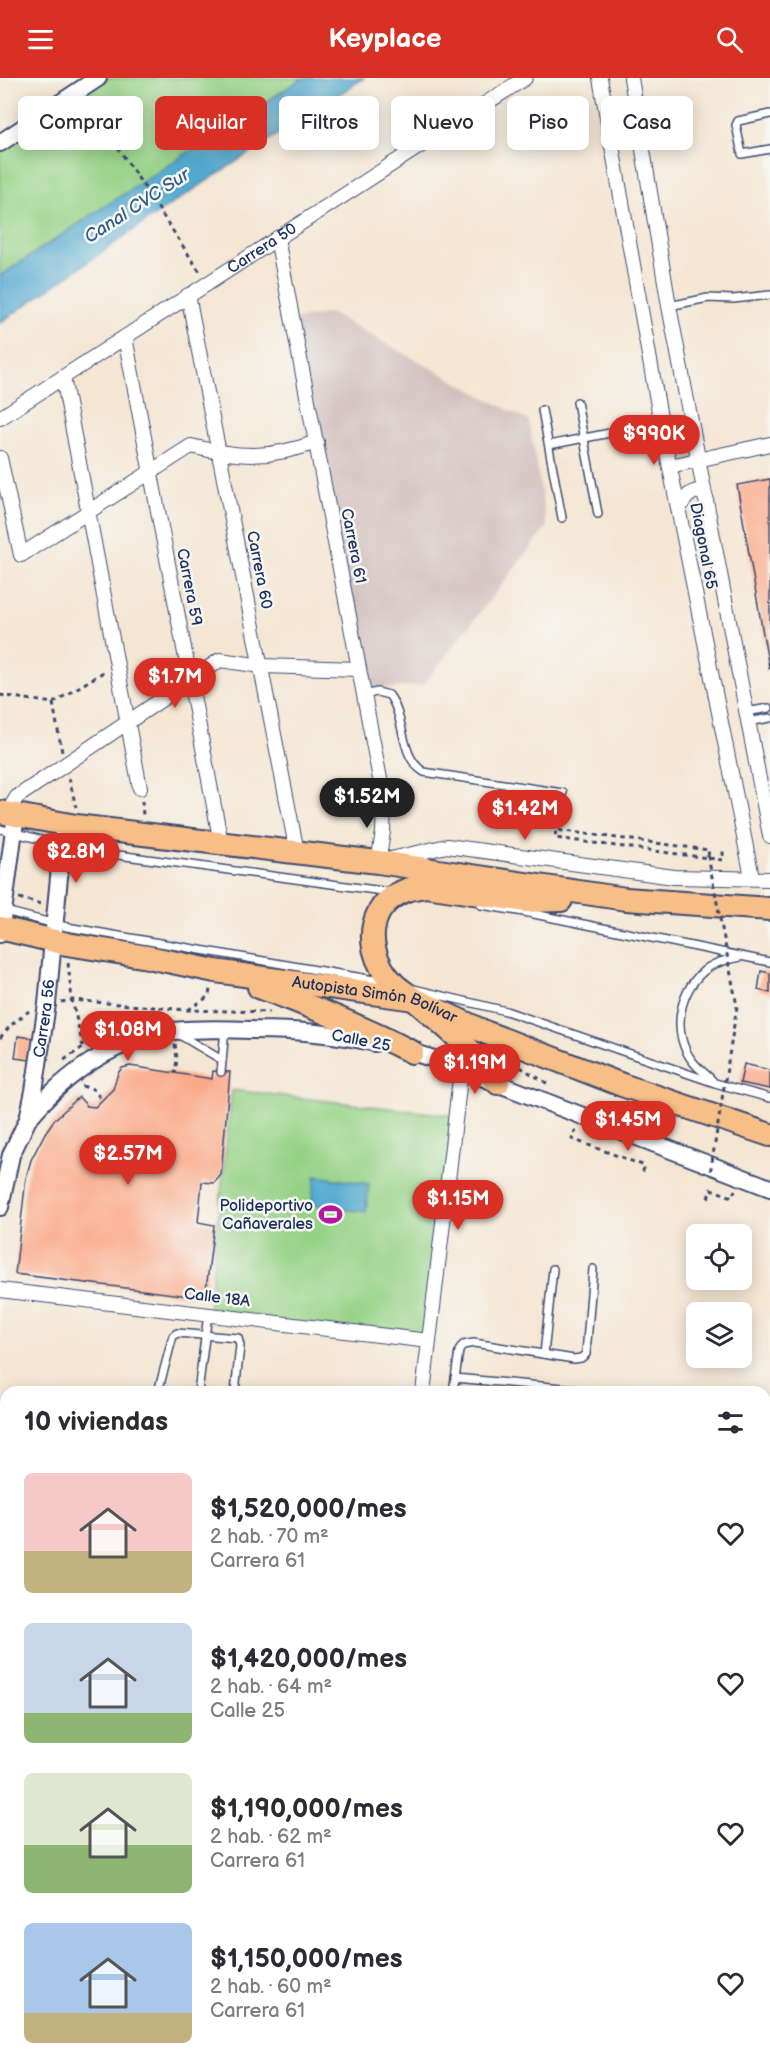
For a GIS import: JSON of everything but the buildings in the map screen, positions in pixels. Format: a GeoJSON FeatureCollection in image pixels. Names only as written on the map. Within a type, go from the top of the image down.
{"type":"FeatureCollection","features":[{"type":"Feature","properties":{"kind":"highway"},"geometry":{"type":"LineString","coordinates":[[7,820],[63,835],[146,834],[378,862],[626,899],[770,909]]}},
{"type":"Feature","properties":{"kind":"highway"},"geometry":{"type":"LineString","coordinates":[[498,1083],[462,1042],[414,999],[393,984],[378,961],[373,944],[373,931],[380,910],[386,902],[399,893],[426,886],[527,901],[626,899]]}},
{"type":"Feature","properties":{"kind":"highway","name":"Autopista Simón Bolívar"},"geometry":{"type":"LineString","coordinates":[[2,914],[55,924],[212,979],[414,999],[487,1033],[621,1085],[770,1135]]}},
{"type":"Feature","properties":{"kind":"highway"},"geometry":{"type":"LineString","coordinates":[[212,979],[320,1009],[412,1052]]}},
{"type":"Feature","properties":{"kind":"street"},"geometry":{"type":"LineString","coordinates":[[0,143],[98,78]]}},
{"type":"Feature","properties":{"kind":"street","name":"Carrera 50"},"geometry":{"type":"LineString","coordinates":[[0,418],[525,78]]}},
{"type":"Feature","properties":{"kind":"street","name":"Diagonal 65"},"geometry":{"type":"LineString","coordinates":[[600,78],[661,423],[752,877]]}},
{"type":"Feature","properties":{"kind":"street","name":"Diagonal 65"},"geometry":{"type":"LineString","coordinates":[[631,78],[669,306],[769,829]]}},
{"type":"Feature","properties":{"kind":"street","name":"Carrera 61"},"geometry":{"type":"LineString","coordinates":[[277,237],[384,800],[383,832],[378,862]]}},
{"type":"Feature","properties":{"kind":"street","name":"Carrera 60"},"geometry":{"type":"LineString","coordinates":[[188,295],[297,852]]}},
{"type":"Feature","properties":{"kind":"street","name":"Carrera 59"},"geometry":{"type":"LineString","coordinates":[[125,337],[221,843]]}},
{"type":"Feature","properties":{"kind":"street"},"geometry":{"type":"LineString","coordinates":[[63,376],[140,788]]}},
{"type":"Feature","properties":{"kind":"street"},"geometry":{"type":"LineString","coordinates":[[0,458],[21,555],[191,446],[219,453],[249,456],[280,453],[317,442]]}},
{"type":"Feature","properties":{"kind":"street"},"geometry":{"type":"LineString","coordinates":[[670,466],[770,444]]}},
{"type":"Feature","properties":{"kind":"street"},"geometry":{"type":"LineString","coordinates":[[679,508],[685,498],[695,491],[699,490],[706,497]]}},
{"type":"Feature","properties":{"kind":"street"},"geometry":{"type":"LineString","coordinates":[[0,934],[7,820],[17,797],[220,660],[262,666],[359,669]]}},
{"type":"Feature","properties":{"kind":"street","name":"Carrera 56"},"geometry":{"type":"LineString","coordinates":[[0,1207],[12,1155],[28,1119],[34,1091],[47,1004],[63,835]]}},
{"type":"Feature","properties":{"kind":"street"},"geometry":{"type":"LineString","coordinates":[[378,862],[447,846],[675,877],[770,879]]}},
{"type":"Feature","properties":{"kind":"street","name":"Calle 25"},"geometry":{"type":"LineString","coordinates":[[28,1119],[55,1089],[86,1065],[137,1040],[173,1031],[295,1030],[342,1036],[412,1052],[770,1188]]}},
{"type":"Feature","properties":{"kind":"street"},"geometry":{"type":"LineString","coordinates":[[424,1386],[462,1070]]}},
{"type":"Feature","properties":{"kind":"street","name":"Calle 18A"},"geometry":{"type":"LineString","coordinates":[[0,1290],[429,1341]]}},
{"type":"Feature","properties":{"kind":"lane"},"geometry":{"type":"LineString","coordinates":[[770,114],[738,121],[736,125],[742,154],[770,149]]}},
{"type":"Feature","properties":{"kind":"lane"},"geometry":{"type":"LineString","coordinates":[[669,306],[708,298],[734,299],[770,295]]}},
{"type":"Feature","properties":{"kind":"lane"},"geometry":{"type":"LineString","coordinates":[[577,402],[598,514]]}},
{"type":"Feature","properties":{"kind":"lane"},"geometry":{"type":"LineString","coordinates":[[542,410],[562,518]]}},
{"type":"Feature","properties":{"kind":"lane"},"geometry":{"type":"LineString","coordinates":[[549,445],[661,423]]}},
{"type":"Feature","properties":{"kind":"lane"},"geometry":{"type":"LineString","coordinates":[[364,695],[377,692],[389,695],[399,713],[409,758],[416,767],[424,772],[563,793]]}},
{"type":"Feature","properties":{"kind":"lane"},"geometry":{"type":"LineString","coordinates":[[747,717],[769,708]]}},
{"type":"Feature","properties":{"kind":"lane"},"geometry":{"type":"LineString","coordinates":[[747,717],[770,718]]}},
{"type":"Feature","properties":{"kind":"lane"},"geometry":{"type":"LineString","coordinates":[[63,835],[422,896]]}},
{"type":"Feature","properties":{"kind":"lane"},"geometry":{"type":"LineString","coordinates":[[468,903],[524,912],[770,962]]}},
{"type":"Feature","properties":{"kind":"lane"},"geometry":{"type":"LineString","coordinates":[[55,924],[393,984],[506,1011],[715,1083],[770,1098]]}},
{"type":"Feature","properties":{"kind":"lane"},"geometry":{"type":"LineString","coordinates":[[715,1083],[693,1062],[684,1045],[680,1026],[681,1008],[695,980],[707,968],[721,961],[746,956]]}},
{"type":"Feature","properties":{"kind":"lane"},"geometry":{"type":"LineString","coordinates":[[221,1072],[225,1029]]}},
{"type":"Feature","properties":{"kind":"lane"},"geometry":{"type":"LineString","coordinates":[[173,1031],[222,1060]]}},
{"type":"Feature","properties":{"kind":"lane"},"geometry":{"type":"LineString","coordinates":[[544,1354],[553,1269]]}},
{"type":"Feature","properties":{"kind":"lane"},"geometry":{"type":"LineString","coordinates":[[454,1386],[459,1351],[463,1345],[474,1343],[574,1359],[586,1354],[593,1269]]}},
{"type":"Feature","properties":{"kind":"lane"},"geometry":{"type":"LineString","coordinates":[[199,1386],[208,1314]]}},
{"type":"Feature","properties":{"kind":"lane"},"geometry":{"type":"LineString","coordinates":[[160,1386],[173,1336],[177,1333],[238,1338],[240,1346],[236,1386]]}},
{"type":"Feature","properties":{"kind":"lane"},"geometry":{"type":"LineString","coordinates":[[455,1378],[541,1386]]}},
{"type":"Feature","properties":{"kind":"path"},"geometry":{"type":"LineString","coordinates":[[81,90],[207,283]]}},
{"type":"Feature","properties":{"kind":"path"},"geometry":{"type":"LineString","coordinates":[[0,695],[52,703],[117,664]]}},
{"type":"Feature","properties":{"kind":"path"},"geometry":{"type":"LineString","coordinates":[[140,788],[146,834]]}},
{"type":"Feature","properties":{"kind":"path"},"geometry":{"type":"LineString","coordinates":[[708,1179],[737,1006],[708,856],[709,850],[556,830],[555,838],[723,860],[723,851]]}},
{"type":"Feature","properties":{"kind":"path"},"geometry":{"type":"LineString","coordinates":[[2,914],[55,924]]}},
{"type":"Feature","properties":{"kind":"path"},"geometry":{"type":"LineString","coordinates":[[182,1016],[209,996],[212,979]]}},
{"type":"Feature","properties":{"kind":"path"},"geometry":{"type":"LineString","coordinates":[[72,1000],[83,1046]]}},
{"type":"Feature","properties":{"kind":"path"},"geometry":{"type":"LineString","coordinates":[[0,1038],[20,1018],[47,1004],[72,1000],[188,1010],[279,1012]]}},
{"type":"Feature","properties":{"kind":"path"},"geometry":{"type":"LineString","coordinates":[[173,1031],[177,1059],[175,1073]]}},
{"type":"Feature","properties":{"kind":"path"},"geometry":{"type":"LineString","coordinates":[[93,1089],[102,1100]]}},
{"type":"Feature","properties":{"kind":"path"},"geometry":{"type":"LineString","coordinates":[[586,1135],[575,1131],[572,1139],[645,1166],[642,1173]]}},
{"type":"Feature","properties":{"kind":"path"},"geometry":{"type":"LineString","coordinates":[[708,1198],[711,1189],[732,1197],[735,1189],[726,1186]]}},
{"type":"Feature","properties":{"kind":"shaded area"},"geometry":{"type":"Polygon","coordinates":[[[330,313],[529,421],[547,527],[423,685],[363,691],[293,320],[330,313]]]}},
{"type":"Feature","properties":{"kind":"green space"},"geometry":{"type":"Polygon","coordinates":[[[106,78],[303,78],[267,101],[267,96],[155,96],[155,150],[192,150],[0,276],[0,143],[18,132],[18,150],[143,150],[143,96],[77,96],[106,78]]]}},
{"type":"Feature","properties":{"kind":"green space","name":"Polideportivo Cañaverales"},"geometry":{"type":"Polygon","coordinates":[[[232,1090],[456,1116],[429,1341],[208,1314],[232,1090]]]}},
{"type":"Feature","properties":{"kind":"water"},"geometry":{"type":"Polygon","coordinates":[[[303,78],[364,78],[337,96],[279,96],[279,134],[267,142],[267,101],[303,78]]]}},
{"type":"Feature","properties":{"kind":"water","name":"Canal CVC Sur"},"geometry":{"type":"Polygon","coordinates":[[[192,150],[254,150],[161,211],[0,323],[0,276],[192,150]]]}},
{"type":"Feature","properties":{"kind":"water"},"geometry":{"type":"Polygon","coordinates":[[[315,1176],[369,1184],[366,1212],[311,1205],[315,1176]]]}},
{"type":"Feature","properties":{"kind":"place","name":"Polideportivo Cañaverales"},"geometry":{"type":"Point","coordinates":[331,1215]}}]}
